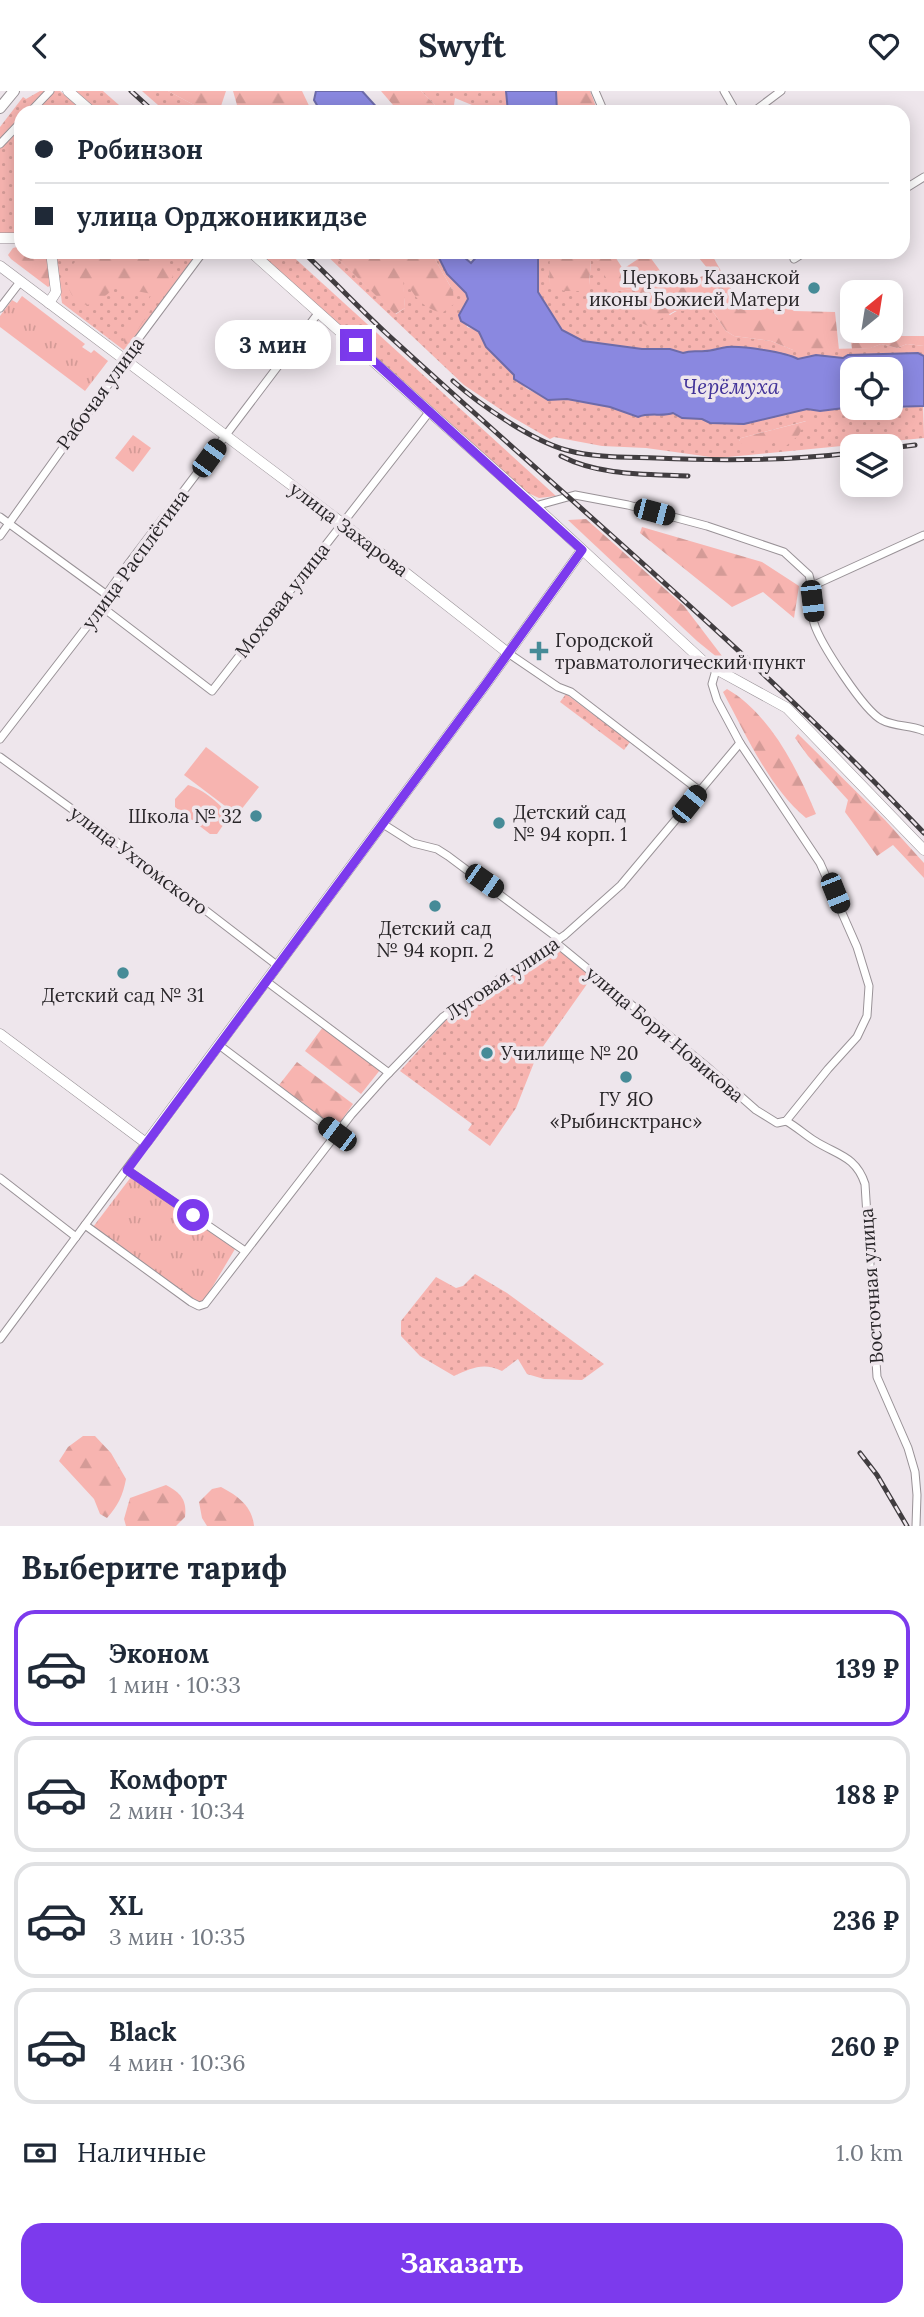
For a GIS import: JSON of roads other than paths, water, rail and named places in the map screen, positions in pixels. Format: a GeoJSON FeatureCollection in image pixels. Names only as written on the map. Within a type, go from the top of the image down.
{"type":"FeatureCollection","features":[{"type":"Feature","properties":{"kind":"main road"},"geometry":{"type":"LineString","coordinates":[[0,108],[13,91]]}},
{"type":"Feature","properties":{"kind":"street"},"geometry":{"type":"LineString","coordinates":[[37,105],[50,91]]}},
{"type":"Feature","properties":{"kind":"street"},"geometry":{"type":"LineString","coordinates":[[68,91],[84,105]]}},
{"type":"Feature","properties":{"kind":"street"},"geometry":{"type":"LineString","coordinates":[[763,105],[782,91]]}},
{"type":"Feature","properties":{"kind":"street"},"geometry":{"type":"LineString","coordinates":[[0,144],[14,129]]}},
{"type":"Feature","properties":{"kind":"street"},"geometry":{"type":"LineString","coordinates":[[50,303],[56,292],[52,259]]}},
{"type":"Feature","properties":{"kind":"street","name":"Рабочая улица"},"geometry":{"type":"LineString","coordinates":[[0,536],[198,259]]}},
{"type":"Feature","properties":{"kind":"street"},"geometry":{"type":"LineString","coordinates":[[259,259],[536,506],[692,650],[716,670],[787,708],[924,850]]}},
{"type":"Feature","properties":{"kind":"street","name":"улица Захарова"},"geometry":{"type":"LineString","coordinates":[[0,266],[342,523],[508,653],[558,687],[571,692],[700,791]]}},
{"type":"Feature","properties":{"kind":"street"},"geometry":{"type":"LineString","coordinates":[[0,308],[20,282]]}},
{"type":"Feature","properties":{"kind":"street","name":"улица Расплётина"},"geometry":{"type":"LineString","coordinates":[[0,739],[102,607],[107,595],[319,312]]}},
{"type":"Feature","properties":{"kind":"street","name":"Моховая улица"},"geometry":{"type":"LineString","coordinates":[[102,607],[212,691],[430,411]]}},
{"type":"Feature","properties":{"kind":"street"},"geometry":{"type":"LineString","coordinates":[[536,506],[552,500],[582,495],[706,526],[784,552],[809,575],[814,623],[822,642],[849,683],[872,712],[882,720],[924,731]]}},
{"type":"Feature","properties":{"kind":"street"},"geometry":{"type":"LineString","coordinates":[[0,517],[107,595]]}},
{"type":"Feature","properties":{"kind":"street"},"geometry":{"type":"LineString","coordinates":[[812,586],[924,535]]}},
{"type":"Feature","properties":{"kind":"street"},"geometry":{"type":"LineString","coordinates":[[0,1339],[383,824],[582,550]]}},
{"type":"Feature","properties":{"kind":"street"},"geometry":{"type":"LineString","coordinates":[[716,670],[712,684],[717,700],[740,743],[820,863],[857,947],[869,986],[867,1016],[857,1037],[786,1121]]}},
{"type":"Feature","properties":{"kind":"street","name":"Луговая улица"},"geometry":{"type":"LineString","coordinates":[[85,1225],[198,1306],[208,1301],[337,1134],[389,1073],[443,1017],[587,917],[629,877],[740,743]]}},
{"type":"Feature","properties":{"kind":"street","name":"улица Ухтомского"},"geometry":{"type":"LineString","coordinates":[[0,757],[105,833],[278,966]]}},
{"type":"Feature","properties":{"kind":"street","name":"улица Бори Новикова"},"geometry":{"type":"LineString","coordinates":[[383,824],[412,843],[437,849],[448,856],[557,940],[756,1110],[777,1123],[786,1121]]}},
{"type":"Feature","properties":{"kind":"street"},"geometry":{"type":"LineString","coordinates":[[266,981],[389,1073]]}},
{"type":"Feature","properties":{"kind":"street"},"geometry":{"type":"LineString","coordinates":[[0,1034],[146,1143]]}},
{"type":"Feature","properties":{"kind":"street"},"geometry":{"type":"LineString","coordinates":[[219,1045],[337,1134]]}},
{"type":"Feature","properties":{"kind":"street","name":"Восточная улица"},"geometry":{"type":"LineString","coordinates":[[786,1121],[814,1141],[836,1151],[860,1171],[865,1184],[877,1377],[908,1448],[915,1472],[916,1526]]}},
{"type":"Feature","properties":{"kind":"street"},"geometry":{"type":"LineString","coordinates":[[127,1170],[245,1251]]}},
{"type":"Feature","properties":{"kind":"street"},"geometry":{"type":"LineString","coordinates":[[0,1178],[76,1237]]}},
{"type":"Feature","properties":{"kind":"water"},"geometry":{"type":"Polygon","coordinates":[[[316,91],[362,91],[375,105],[317,105],[314,100],[316,91]]]}},
{"type":"Feature","properties":{"kind":"water"},"geometry":{"type":"Polygon","coordinates":[[[506,91],[556,91],[557,105],[507,105],[506,91]]]}},
{"type":"Feature","properties":{"kind":"water","name":"Черёмуха"},"geometry":{"type":"Polygon","coordinates":[[[440,259],[466,259],[471,263],[475,259],[538,259],[538,292],[562,330],[583,341],[642,349],[670,349],[683,353],[743,347],[798,359],[816,355],[840,358],[840,408],[820,411],[807,409],[744,424],[710,423],[702,419],[682,418],[673,413],[638,417],[610,407],[567,399],[548,400],[514,379],[514,375],[486,347],[479,332],[461,321],[459,315],[468,299],[466,293],[447,274],[440,259]]]}},
{"type":"Feature","properties":{"kind":"water","name":"Черёмуха"},"geometry":{"type":"Polygon","coordinates":[[[918,353],[924,356],[924,406],[903,407],[903,357],[845,357],[918,353]]]}},
{"type":"Feature","properties":{"kind":"railway"},"geometry":{"type":"LineString","coordinates":[[131,91],[146,105]]}},
{"type":"Feature","properties":{"kind":"railway"},"geometry":{"type":"LineString","coordinates":[[310,259],[386,333],[727,640],[860,767],[924,833]]}},
{"type":"Feature","properties":{"kind":"railway"},"geometry":{"type":"LineString","coordinates":[[453,381],[491,411],[522,430],[552,445],[577,453],[611,457],[730,460],[840,454]]}},
{"type":"Feature","properties":{"kind":"railway"},"geometry":{"type":"LineString","coordinates":[[903,446],[915,445]]}},
{"type":"Feature","properties":{"kind":"railway"},"geometry":{"type":"LineString","coordinates":[[561,456],[607,471],[688,476]]}},
{"type":"Feature","properties":{"kind":"railway"},"geometry":{"type":"LineString","coordinates":[[860,1453],[877,1475],[907,1526]]}},
{"type":"Feature","properties":{"kind":"place","name":"Церковь Казанской иконы Божией Матери"},"geometry":{"type":"Point","coordinates":[814,288]}},
{"type":"Feature","properties":{"kind":"place","name":"Городской травматологический пункт"},"geometry":{"type":"Point","coordinates":[539,651]}},
{"type":"Feature","properties":{"kind":"place","name":"Школа № 32"},"geometry":{"type":"Point","coordinates":[256,816]}},
{"type":"Feature","properties":{"kind":"place","name":"Детский сад № 94 корп. 1"},"geometry":{"type":"Point","coordinates":[499,823]}},
{"type":"Feature","properties":{"kind":"place","name":"Детский сад № 94 корп. 2"},"geometry":{"type":"Point","coordinates":[435,906]}},
{"type":"Feature","properties":{"kind":"place","name":"Детский сад № 31"},"geometry":{"type":"Point","coordinates":[123,973]}},
{"type":"Feature","properties":{"kind":"place","name":"Училище № 20"},"geometry":{"type":"Point","coordinates":[487,1053]}},
{"type":"Feature","properties":{"kind":"place","name":"ГУ ЯО «Рыбинсктранс»"},"geometry":{"type":"Point","coordinates":[626,1077]}}]}
